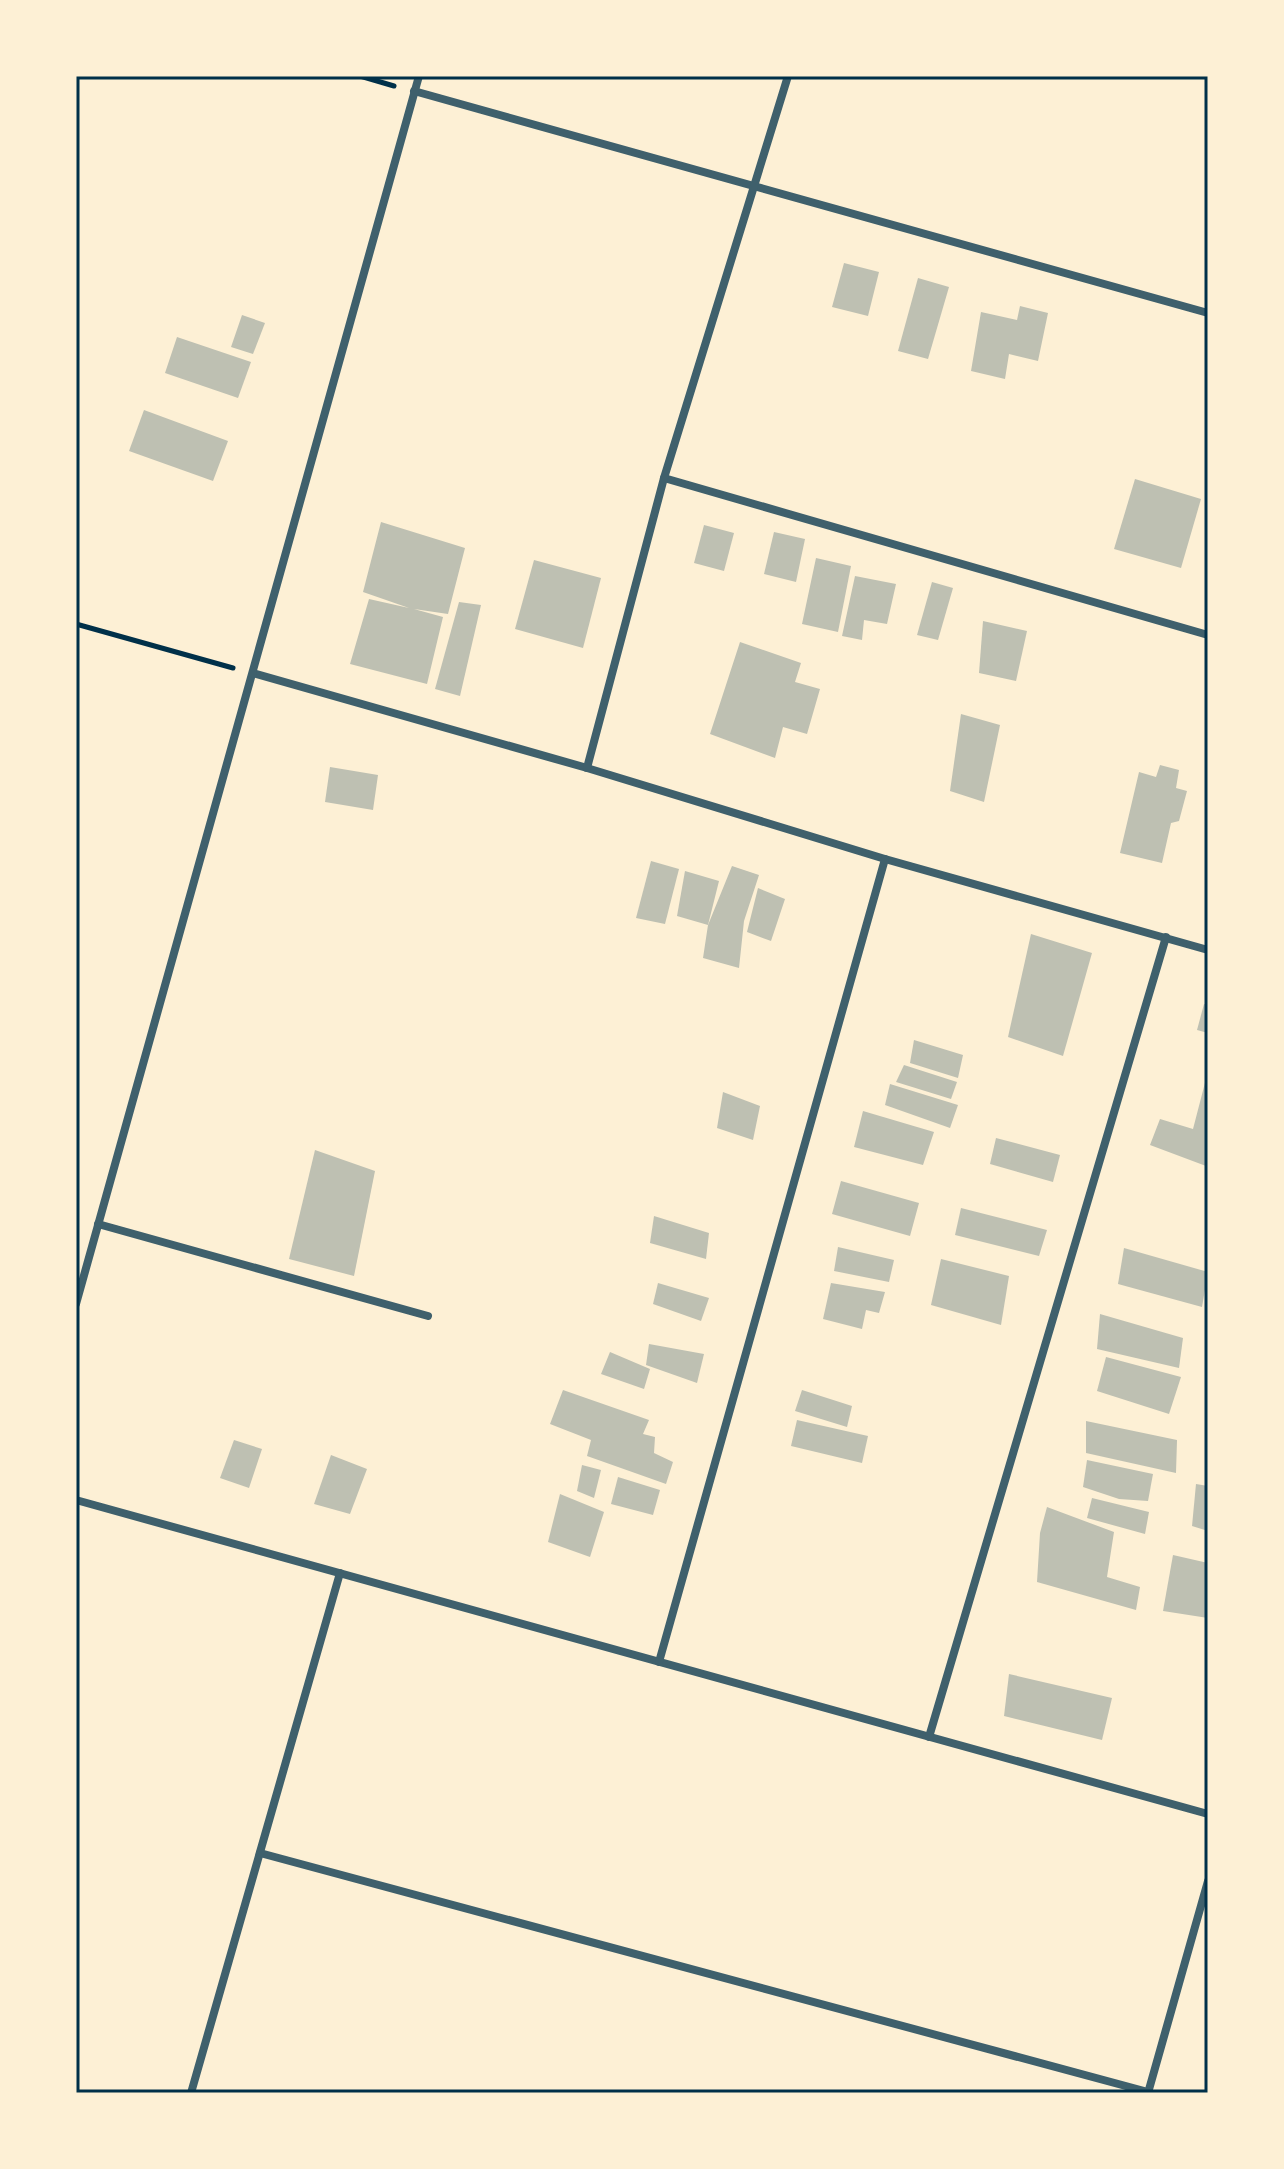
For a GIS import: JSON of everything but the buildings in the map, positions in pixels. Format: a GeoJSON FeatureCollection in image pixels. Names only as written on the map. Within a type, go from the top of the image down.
{"type":"FeatureCollection","features":[{"type":"Feature","properties":{"kind":"street"},"geometry":{"type":"LineString","coordinates":[[76,1304],[419,76]]}},
{"type":"Feature","properties":{"kind":"street"},"geometry":{"type":"LineString","coordinates":[[587,768],[664,478],[788,76]]}},
{"type":"Feature","properties":{"kind":"street"},"geometry":{"type":"LineString","coordinates":[[414,91],[1208,313]]}},
{"type":"Feature","properties":{"kind":"street"},"geometry":{"type":"LineString","coordinates":[[664,478],[1208,635]]}},
{"type":"Feature","properties":{"kind":"street"},"geometry":{"type":"LineString","coordinates":[[253,673],[587,768],[885,859],[1208,950]]}},
{"type":"Feature","properties":{"kind":"street"},"geometry":{"type":"LineString","coordinates":[[659,1662],[885,859]]}},
{"type":"Feature","properties":{"kind":"street"},"geometry":{"type":"LineString","coordinates":[[929,1737],[1166,937]]}},
{"type":"Feature","properties":{"kind":"street"},"geometry":{"type":"LineString","coordinates":[[98,1224],[428,1316]]}},
{"type":"Feature","properties":{"kind":"street"},"geometry":{"type":"LineString","coordinates":[[76,1500],[1208,1814]]}},
{"type":"Feature","properties":{"kind":"street"},"geometry":{"type":"LineString","coordinates":[[191,2093],[340,1573]]}},
{"type":"Feature","properties":{"kind":"street"},"geometry":{"type":"LineString","coordinates":[[260,1853],[1148,2092],[1208,1881]]}},
{"type":"Feature","properties":{"kind":"path"},"geometry":{"type":"LineString","coordinates":[[360,76],[414,91]]}},
{"type":"Feature","properties":{"kind":"path"},"geometry":{"type":"LineString","coordinates":[[76,624],[253,673]]}}]}
